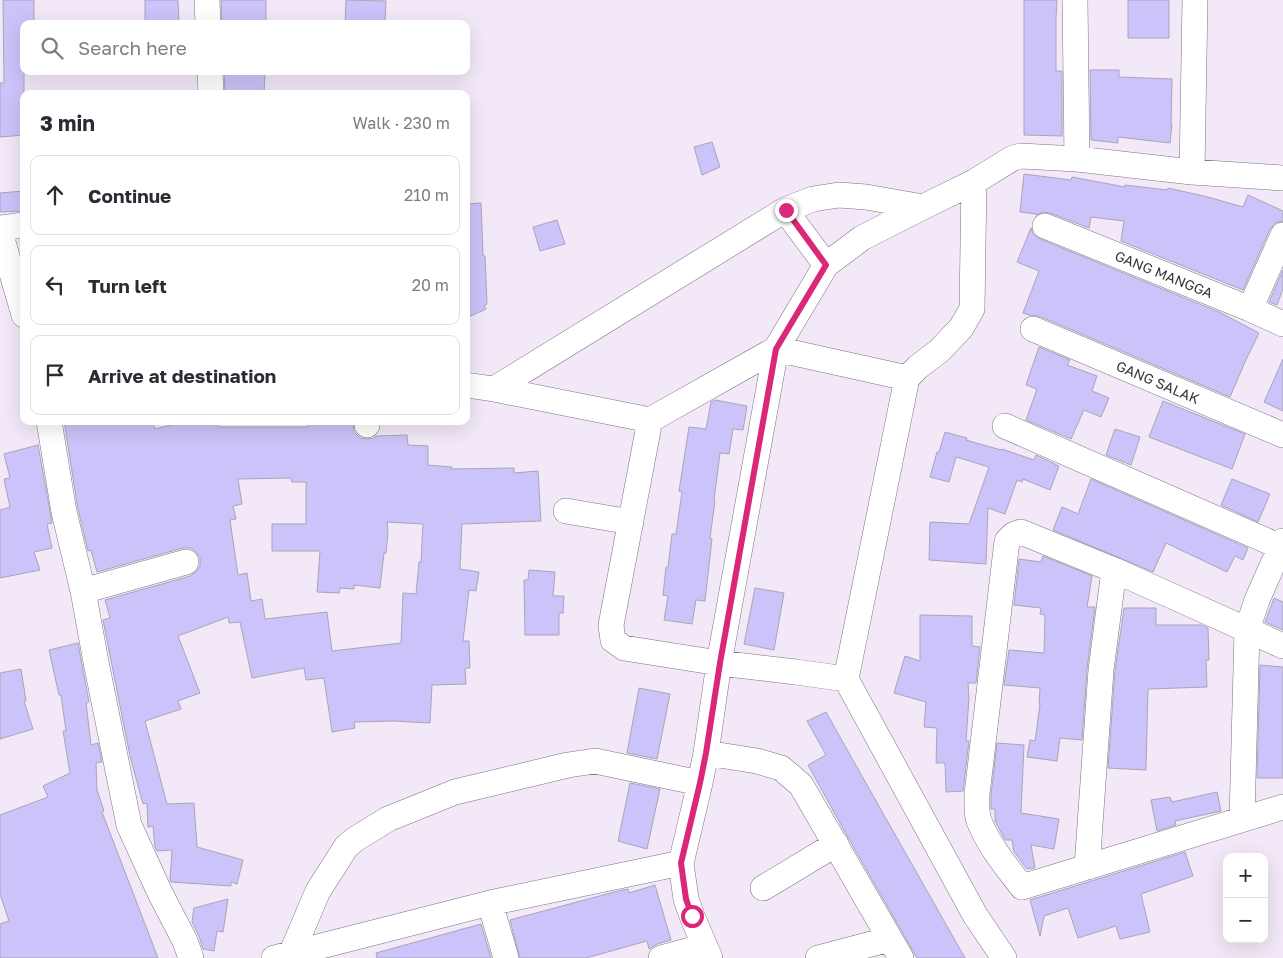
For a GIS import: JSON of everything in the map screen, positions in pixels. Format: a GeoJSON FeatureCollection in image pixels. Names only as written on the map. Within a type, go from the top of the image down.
{"type":"FeatureCollection","features":[{"type":"Feature","properties":{"kind":"street"},"geometry":{"type":"LineString","coordinates":[[207,0],[208,20]]}},
{"type":"Feature","properties":{"kind":"street"},"geometry":{"type":"LineString","coordinates":[[1075,0],[1077,159]]}},
{"type":"Feature","properties":{"kind":"street"},"geometry":{"type":"LineString","coordinates":[[1192,172],[1195,0]]}},
{"type":"Feature","properties":{"kind":"street"},"geometry":{"type":"LineString","coordinates":[[210,75],[211,90]]}},
{"type":"Feature","properties":{"kind":"street"},"geometry":{"type":"LineString","coordinates":[[662,958],[708,952],[686,899],[681,863],[706,753],[720,663],[776,349],[826,265],[862,238],[974,182],[1013,158],[1021,156],[1077,159],[1192,172],[1283,178]]}},
{"type":"Feature","properties":{"kind":"street"},"geometry":{"type":"LineString","coordinates":[[974,182],[972,309],[961,328],[939,351],[907,378],[846,679],[975,915],[1004,958]]}},
{"type":"Feature","properties":{"kind":"street"},"geometry":{"type":"LineString","coordinates":[[494,389],[786,210],[814,199],[839,195],[866,197],[923,207]]}},
{"type":"Feature","properties":{"kind":"street"},"geometry":{"type":"LineString","coordinates":[[786,210],[826,265]]}},
{"type":"Feature","properties":{"kind":"street"},"geometry":{"type":"LineString","coordinates":[[20,226],[0,230],[20,301]]}},
{"type":"Feature","properties":{"kind":"street","name":"GANG MANGGA"},"geometry":{"type":"LineString","coordinates":[[1045,226],[1283,324]]}},
{"type":"Feature","properties":{"kind":"street"},"geometry":{"type":"LineString","coordinates":[[1250,309],[1283,235]]}},
{"type":"Feature","properties":{"kind":"street","name":"GANG SALAK"},"geometry":{"type":"LineString","coordinates":[[1033,329],[1283,434]]}},
{"type":"Feature","properties":{"kind":"street"},"geometry":{"type":"LineString","coordinates":[[470,386],[650,420],[776,349],[907,378]]}},
{"type":"Feature","properties":{"kind":"street"},"geometry":{"type":"LineString","coordinates":[[650,420],[611,625],[613,640],[624,648],[720,663],[846,679]]}},
{"type":"Feature","properties":{"kind":"street"},"geometry":{"type":"LineString","coordinates":[[50,425],[64,512],[83,591],[130,825],[157,886],[185,941],[191,958]]}},
{"type":"Feature","properties":{"kind":"street"},"geometry":{"type":"LineString","coordinates":[[1005,426],[1282,545],[1257,600],[1247,630],[1242,819]]}},
{"type":"Feature","properties":{"kind":"street"},"geometry":{"type":"LineString","coordinates":[[566,511],[631,522]]}},
{"type":"Feature","properties":{"kind":"street"},"geometry":{"type":"LineString","coordinates":[[1283,646],[1114,570],[1021,532],[1013,535],[1007,541],[977,794],[977,808],[979,820],[997,854],[1022,887],[1283,807]]}},
{"type":"Feature","properties":{"kind":"street"},"geometry":{"type":"LineString","coordinates":[[83,591],[186,562]]}},
{"type":"Feature","properties":{"kind":"street"},"geometry":{"type":"LineString","coordinates":[[1087,866],[1101,670],[1114,570]]}},
{"type":"Feature","properties":{"kind":"street"},"geometry":{"type":"LineString","coordinates":[[706,753],[757,761],[782,768],[801,785],[895,948],[818,958]]}},
{"type":"Feature","properties":{"kind":"street"},"geometry":{"type":"LineString","coordinates":[[286,956],[318,891],[346,847],[388,819],[455,792],[559,767],[595,761],[700,783]]}},
{"type":"Feature","properties":{"kind":"street"},"geometry":{"type":"LineString","coordinates":[[763,888],[836,844]]}},
{"type":"Feature","properties":{"kind":"street"},"geometry":{"type":"LineString","coordinates":[[286,956],[490,903],[681,863]]}},
{"type":"Feature","properties":{"kind":"street"},"geometry":{"type":"LineString","coordinates":[[490,903],[506,958]]}},
{"type":"Feature","properties":{"kind":"building"},"geometry":{"type":"Polygon","coordinates":[[[3,0],[34,0],[34,20],[20,20],[20,75],[24,75],[24,90],[20,90],[20,135],[0,137],[0,83],[4,83],[3,0]]]}},
{"type":"Feature","properties":{"kind":"building"},"geometry":{"type":"Polygon","coordinates":[[[145,0],[178,0],[179,20],[145,20],[145,0]]]}},
{"type":"Feature","properties":{"kind":"building"},"geometry":{"type":"Polygon","coordinates":[[[221,0],[266,0],[266,20],[222,20],[221,0]]]}},
{"type":"Feature","properties":{"kind":"building"},"geometry":{"type":"Polygon","coordinates":[[[346,0],[386,1],[385,20],[345,20],[346,0]]]}},
{"type":"Feature","properties":{"kind":"building"},"geometry":{"type":"Polygon","coordinates":[[[1024,0],[1057,0],[1056,71],[1062,71],[1062,136],[1024,135],[1024,0]]]}},
{"type":"Feature","properties":{"kind":"building"},"geometry":{"type":"Polygon","coordinates":[[[1128,0],[1169,0],[1169,38],[1128,38],[1128,0]]]}},
{"type":"Feature","properties":{"kind":"building"},"geometry":{"type":"Polygon","coordinates":[[[1090,70],[1119,70],[1119,77],[1172,79],[1170,143],[1118,137],[1118,143],[1091,140],[1090,70]]]}},
{"type":"Feature","properties":{"kind":"building"},"geometry":{"type":"Polygon","coordinates":[[[224,75],[265,75],[264,90],[225,90],[224,75]]]}},
{"type":"Feature","properties":{"kind":"building"},"geometry":{"type":"Polygon","coordinates":[[[712,142],[720,167],[702,175],[694,147],[712,142]]]}},
{"type":"Feature","properties":{"kind":"building"},"geometry":{"type":"Polygon","coordinates":[[[1024,174],[1071,180],[1072,177],[1125,187],[1125,185],[1167,190],[1168,188],[1243,207],[1248,195],[1283,211],[1283,221],[1275,223],[1270,229],[1243,290],[1121,241],[1124,221],[1091,217],[1089,228],[1050,213],[1043,212],[1036,215],[1020,212],[1024,174]]]}},
{"type":"Feature","properties":{"kind":"building"},"geometry":{"type":"Polygon","coordinates":[[[20,191],[20,211],[0,212],[0,193],[20,191]]]}},
{"type":"Feature","properties":{"kind":"building"},"geometry":{"type":"Polygon","coordinates":[[[481,203],[487,304],[484,306],[486,309],[470,316],[470,204],[481,203]]]}},
{"type":"Feature","properties":{"kind":"building"},"geometry":{"type":"Polygon","coordinates":[[[557,220],[565,244],[540,251],[533,227],[557,220]]]}},
{"type":"Feature","properties":{"kind":"building"},"geometry":{"type":"Polygon","coordinates":[[[1031,228],[1033,234],[1040,239],[1219,312],[1259,333],[1230,397],[1039,316],[1023,313],[1039,271],[1017,262],[1031,228]]]}},
{"type":"Feature","properties":{"kind":"building"},"geometry":{"type":"Polygon","coordinates":[[[1283,270],[1283,289],[1277,305],[1269,302],[1283,270]]]}},
{"type":"Feature","properties":{"kind":"building"},"geometry":{"type":"Polygon","coordinates":[[[1039,347],[1070,360],[1067,365],[1097,376],[1092,391],[1109,398],[1101,417],[1084,410],[1071,439],[1026,420],[1037,389],[1026,385],[1039,347]]]}},
{"type":"Feature","properties":{"kind":"building"},"geometry":{"type":"Polygon","coordinates":[[[1283,359],[1283,411],[1264,402],[1283,359]]]}},
{"type":"Feature","properties":{"kind":"building"},"geometry":{"type":"Polygon","coordinates":[[[715,400],[747,406],[743,430],[733,429],[729,454],[720,453],[705,601],[696,600],[692,624],[664,620],[668,596],[663,595],[666,567],[668,567],[672,534],[676,534],[682,492],[679,491],[689,427],[706,429],[711,402],[715,400]]]}},
{"type":"Feature","properties":{"kind":"building"},"geometry":{"type":"Polygon","coordinates":[[[1163,401],[1245,434],[1232,469],[1149,437],[1163,401]]]}},
{"type":"Feature","properties":{"kind":"building"},"geometry":{"type":"Polygon","coordinates":[[[65,425],[154,425],[155,429],[171,425],[308,427],[308,425],[353,425],[354,432],[360,438],[407,435],[408,445],[428,446],[428,465],[452,467],[451,469],[514,468],[514,473],[538,471],[541,521],[462,524],[460,569],[479,572],[476,591],[469,590],[463,641],[469,641],[470,668],[465,668],[466,684],[432,685],[430,723],[393,721],[354,722],[355,728],[332,732],[324,678],[306,680],[304,668],[252,678],[240,622],[229,623],[228,617],[178,636],[200,693],[178,701],[181,709],[145,721],[167,804],[194,803],[197,847],[243,860],[237,884],[231,882],[231,886],[171,882],[170,880],[172,850],[157,851],[153,826],[148,827],[147,803],[143,804],[130,756],[103,620],[110,618],[105,600],[190,576],[200,566],[200,558],[190,548],[183,548],[97,572],[91,550],[88,551],[78,509],[65,425]],[[291,478],[238,479],[242,504],[233,506],[236,519],[230,520],[238,575],[247,573],[251,601],[262,599],[265,619],[327,612],[332,651],[401,643],[403,593],[416,594],[419,562],[421,562],[423,524],[387,522],[386,553],[384,553],[380,588],[354,585],[354,589],[340,588],[339,593],[317,592],[320,551],[272,551],[272,524],[306,524],[306,482],[292,482],[291,478]]]}},
{"type":"Feature","properties":{"kind":"building"},"geometry":{"type":"Polygon","coordinates":[[[1115,429],[1140,437],[1131,465],[1106,455],[1115,429]]]}},
{"type":"Feature","properties":{"kind":"building"},"geometry":{"type":"Polygon","coordinates":[[[945,432],[1034,460],[1036,455],[1059,466],[1050,490],[1023,479],[1022,482],[1017,480],[1005,514],[988,508],[986,564],[929,560],[930,522],[969,524],[989,467],[956,457],[949,482],[930,477],[945,432]]]}},
{"type":"Feature","properties":{"kind":"building"},"geometry":{"type":"Polygon","coordinates":[[[38,445],[52,523],[47,524],[52,548],[34,552],[40,570],[0,578],[0,510],[10,507],[4,479],[10,478],[4,454],[38,445]]]}},
{"type":"Feature","properties":{"kind":"building"},"geometry":{"type":"Polygon","coordinates":[[[1091,479],[1248,548],[1243,560],[1235,556],[1227,572],[1166,543],[1153,572],[1053,530],[1062,507],[1078,514],[1091,479]]]}},
{"type":"Feature","properties":{"kind":"building"},"geometry":{"type":"Polygon","coordinates":[[[1232,479],[1270,494],[1258,522],[1221,505],[1232,479]]]}},
{"type":"Feature","properties":{"kind":"building"},"geometry":{"type":"Polygon","coordinates":[[[1043,556],[1092,576],[1087,607],[1095,607],[1087,669],[1082,740],[1060,738],[1057,761],[1027,757],[1030,740],[1035,741],[1040,704],[1040,688],[1004,685],[1009,650],[1044,653],[1045,615],[1040,614],[1041,608],[1014,605],[1019,559],[1041,562],[1043,556]]]}},
{"type":"Feature","properties":{"kind":"building"},"geometry":{"type":"Polygon","coordinates":[[[529,570],[555,572],[553,596],[564,596],[563,613],[559,613],[559,635],[525,635],[524,580],[528,580],[529,570]]]}},
{"type":"Feature","properties":{"kind":"building"},"geometry":{"type":"Polygon","coordinates":[[[755,588],[784,593],[774,650],[744,644],[755,588]]]}},
{"type":"Feature","properties":{"kind":"building"},"geometry":{"type":"Polygon","coordinates":[[[1274,598],[1283,602],[1283,630],[1265,622],[1274,598]]]}},
{"type":"Feature","properties":{"kind":"building"},"geometry":{"type":"Polygon","coordinates":[[[1124,608],[1156,608],[1156,625],[1201,625],[1208,628],[1209,660],[1206,660],[1207,687],[1148,689],[1146,770],[1108,768],[1115,671],[1124,608]]]}},
{"type":"Feature","properties":{"kind":"building"},"geometry":{"type":"Polygon","coordinates":[[[920,615],[972,616],[972,646],[980,647],[976,683],[968,683],[969,698],[966,741],[969,741],[963,791],[946,792],[945,763],[936,763],[937,728],[924,727],[926,702],[894,693],[905,656],[920,661],[920,615]]]}},
{"type":"Feature","properties":{"kind":"building"},"geometry":{"type":"Polygon","coordinates":[[[78,643],[89,702],[86,703],[91,745],[98,743],[102,762],[96,763],[97,790],[104,811],[102,812],[158,958],[0,958],[0,924],[9,921],[0,894],[0,815],[48,797],[43,786],[70,773],[63,731],[66,731],[61,695],[59,695],[49,650],[78,643]]]}},
{"type":"Feature","properties":{"kind":"building"},"geometry":{"type":"Polygon","coordinates":[[[1260,665],[1283,667],[1283,778],[1257,778],[1260,665]]]}},
{"type":"Feature","properties":{"kind":"building"},"geometry":{"type":"Polygon","coordinates":[[[21,669],[26,701],[24,701],[33,729],[0,739],[0,673],[21,669]]]}},
{"type":"Feature","properties":{"kind":"building"},"geometry":{"type":"Polygon","coordinates":[[[639,688],[670,694],[657,759],[627,753],[639,688]]]}},
{"type":"Feature","properties":{"kind":"building"},"geometry":{"type":"Polygon","coordinates":[[[826,712],[965,958],[917,958],[845,832],[808,765],[826,755],[807,721],[826,712]]]}},
{"type":"Feature","properties":{"kind":"building"},"geometry":{"type":"Polygon","coordinates":[[[997,743],[1024,745],[1021,813],[1059,819],[1054,849],[1031,845],[1035,868],[1027,869],[1014,852],[1012,840],[1005,840],[995,821],[995,809],[991,809],[997,743]]]}},
{"type":"Feature","properties":{"kind":"building"},"geometry":{"type":"Polygon","coordinates":[[[630,783],[660,789],[647,849],[618,841],[630,783]]]}},
{"type":"Feature","properties":{"kind":"building"},"geometry":{"type":"Polygon","coordinates":[[[1217,792],[1221,811],[1175,821],[1176,825],[1157,831],[1151,800],[1170,797],[1172,802],[1217,792]]]}},
{"type":"Feature","properties":{"kind":"building"},"geometry":{"type":"Polygon","coordinates":[[[1185,852],[1193,876],[1141,894],[1150,932],[1120,939],[1116,926],[1078,938],[1068,908],[1044,916],[1040,936],[1030,900],[1185,852]]]}},
{"type":"Feature","properties":{"kind":"building"},"geometry":{"type":"Polygon","coordinates":[[[655,885],[671,940],[657,944],[649,949],[647,941],[586,958],[520,958],[510,920],[618,891],[628,889],[629,893],[655,885]]]}},
{"type":"Feature","properties":{"kind":"building"},"geometry":{"type":"Polygon","coordinates":[[[228,899],[223,932],[217,931],[214,951],[203,949],[192,922],[194,908],[228,899]]]}},
{"type":"Feature","properties":{"kind":"building"},"geometry":{"type":"Polygon","coordinates":[[[481,924],[491,958],[377,958],[376,953],[481,924]]]}},
{"type":"Feature","properties":{"kind":"route"},"geometry":{"type":"LineString","coordinates":[[692,916],[686,899],[681,863],[706,753],[720,663],[776,349],[826,265],[786,210]]}}]}
